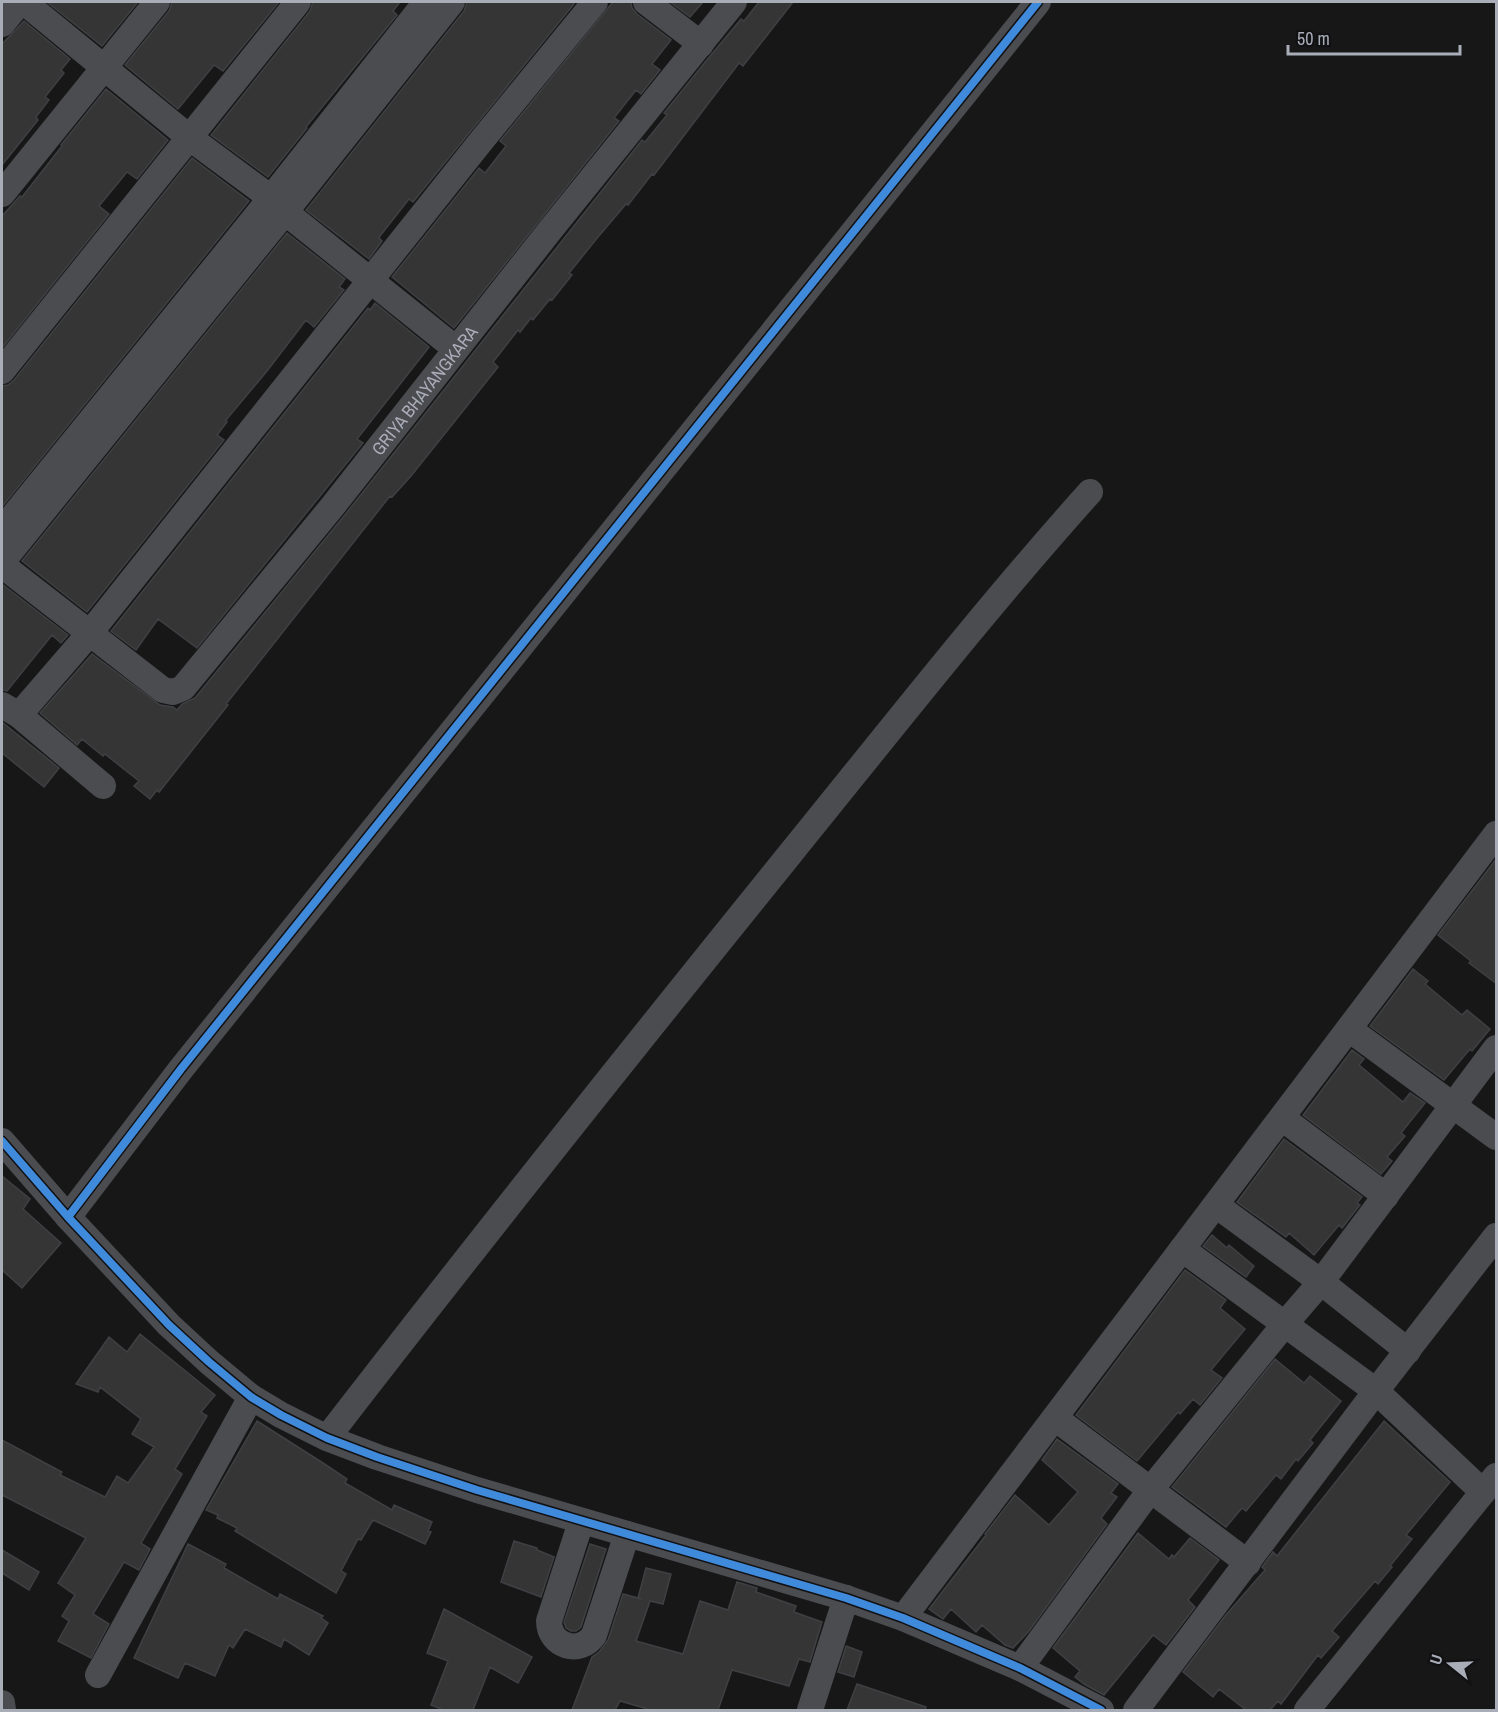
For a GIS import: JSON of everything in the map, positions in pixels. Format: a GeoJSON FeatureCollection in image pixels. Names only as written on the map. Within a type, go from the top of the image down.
{"type":"FeatureCollection","features":[{"type":"Feature","properties":{"kind":"street"},"geometry":{"type":"LineString","coordinates":[[2,24],[22,2],[456,349]]}},
{"type":"Feature","properties":{"kind":"street"},"geometry":{"type":"LineString","coordinates":[[2,194],[157,2]]}},
{"type":"Feature","properties":{"kind":"street"},"geometry":{"type":"LineString","coordinates":[[2,370],[298,2]]}},
{"type":"Feature","properties":{"kind":"street"},"geometry":{"type":"LineString","coordinates":[[2,564],[278,206],[426,2]]}},
{"type":"Feature","properties":{"kind":"street"},"geometry":{"type":"LineString","coordinates":[[2,530],[452,2]]}},
{"type":"Feature","properties":{"kind":"street"},"geometry":{"type":"LineString","coordinates":[[103,786],[10,710],[89,634],[595,2]]}},
{"type":"Feature","properties":{"kind":"street"},"geometry":{"type":"LineString","coordinates":[[646,2],[701,44]]}},
{"type":"Feature","properties":{"kind":"street","name":"GRIYA BHAYANGKARA"},"geometry":{"type":"LineString","coordinates":[[2,564],[163,690],[173,692],[183,688],[332,507],[734,2]]}},
{"type":"Feature","properties":{"kind":"street"},"geometry":{"type":"LineString","coordinates":[[68,1217],[181,1069],[1038,2]]}},
{"type":"Feature","properties":{"kind":"street"},"geometry":{"type":"LineString","coordinates":[[327,1438],[673,999],[936,672],[1090,492]]}},
{"type":"Feature","properties":{"kind":"street"},"geometry":{"type":"LineString","coordinates":[[903,1618],[1349,1029],[1492,849]]}},
{"type":"Feature","properties":{"kind":"street"},"geometry":{"type":"LineString","coordinates":[[1349,1029],[1497,1137]]}},
{"type":"Feature","properties":{"kind":"street"},"geometry":{"type":"LineString","coordinates":[[1020,1668],[1151,1489],[1321,1282],[1497,1048]]}},
{"type":"Feature","properties":{"kind":"street"},"geometry":{"type":"LineString","coordinates":[[1282,1118],[1386,1196]]}},
{"type":"Feature","properties":{"kind":"street"},"geometry":{"type":"LineString","coordinates":[[2,1141],[68,1217],[170,1325],[209,1362],[251,1397],[327,1438],[466,1486],[581,1522],[846,1598],[903,1618],[1020,1668],[1101,1710]]}},
{"type":"Feature","properties":{"kind":"street"},"geometry":{"type":"LineString","coordinates":[[1216,1205],[1321,1282],[1408,1351]]}},
{"type":"Feature","properties":{"kind":"street"},"geometry":{"type":"LineString","coordinates":[[1144,1709],[1248,1563],[1376,1391],[1497,1236]]}},
{"type":"Feature","properties":{"kind":"street"},"geometry":{"type":"LineString","coordinates":[[1182,1249],[1376,1391],[1490,1484],[1306,1710]]}},
{"type":"Feature","properties":{"kind":"street"},"geometry":{"type":"LineString","coordinates":[[98,1675],[251,1397]]}},
{"type":"Feature","properties":{"kind":"street"},"geometry":{"type":"LineString","coordinates":[[1055,1418],[1248,1563]]}},
{"type":"Feature","properties":{"kind":"street"},"geometry":{"type":"LineString","coordinates":[[581,1522],[549,1621],[549,1630],[553,1638],[573,1646],[581,1646],[589,1642],[594,1635],[627,1534]]}},
{"type":"Feature","properties":{"kind":"street"},"geometry":{"type":"LineString","coordinates":[[810,1710],[846,1598]]}},
{"type":"Feature","properties":{"kind":"street"},"geometry":{"type":"LineString","coordinates":[[2,1703],[3,1710]]}},
{"type":"Feature","properties":{"kind":"building"},"geometry":{"type":"Polygon","coordinates":[[[47,2],[138,2],[102,46],[47,2]]]}},
{"type":"Feature","properties":{"kind":"building"},"geometry":{"type":"Polygon","coordinates":[[[172,2],[279,2],[223,71],[214,65],[178,109],[125,65],[169,11],[172,2]]]}},
{"type":"Feature","properties":{"kind":"building"},"geometry":{"type":"Polygon","coordinates":[[[313,2],[400,2],[393,11],[397,15],[268,177],[211,135],[310,11],[313,2]]]}},
{"type":"Feature","properties":{"kind":"building"},"geometry":{"type":"Polygon","coordinates":[[[467,2],[571,2],[574,4],[413,202],[409,199],[380,236],[382,241],[369,259],[306,210],[464,11],[467,2]]]}},
{"type":"Feature","properties":{"kind":"building"},"geometry":{"type":"Polygon","coordinates":[[[613,2],[631,2],[637,14],[671,40],[652,64],[660,70],[641,94],[636,90],[614,118],[619,121],[454,328],[392,277],[479,168],[485,173],[506,146],[500,141],[613,2]]]}},
{"type":"Feature","properties":{"kind":"building"},"geometry":{"type":"Polygon","coordinates":[[[670,2],[703,2],[690,17],[670,2]]]}},
{"type":"Feature","properties":{"kind":"building"},"geometry":{"type":"Polygon","coordinates":[[[759,2],[793,2],[743,66],[739,63],[654,175],[652,174],[628,205],[626,204],[598,237],[569,273],[572,275],[552,300],[550,299],[533,320],[531,318],[520,332],[518,330],[493,362],[498,367],[411,476],[392,497],[390,496],[159,792],[157,790],[150,799],[134,786],[139,781],[105,754],[103,756],[82,739],[77,745],[40,713],[92,654],[160,705],[177,710],[182,704],[195,698],[344,516],[642,140],[645,142],[667,115],[664,113],[706,61],[741,19],[744,21],[759,2]]]}},
{"type":"Feature","properties":{"kind":"building"},"geometry":{"type":"Polygon","coordinates":[[[24,21],[70,59],[61,70],[64,73],[45,97],[49,100],[36,117],[38,120],[2,165],[2,44],[24,21]]]}},
{"type":"Feature","properties":{"kind":"building"},"geometry":{"type":"Polygon","coordinates":[[[106,89],[168,140],[137,179],[127,172],[99,206],[109,214],[2,348],[2,216],[20,196],[22,197],[106,89]]]}},
{"type":"Feature","properties":{"kind":"building"},"geometry":{"type":"Polygon","coordinates":[[[192,158],[249,201],[2,507],[2,386],[14,380],[192,158]]]}},
{"type":"Feature","properties":{"kind":"building"},"geometry":{"type":"Polygon","coordinates":[[[287,233],[345,279],[339,287],[344,290],[314,327],[306,320],[226,420],[227,422],[217,435],[224,440],[87,612],[22,561],[287,233]]]}},
{"type":"Feature","properties":{"kind":"building"},"geometry":{"type":"Polygon","coordinates":[[[375,303],[429,347],[357,439],[363,443],[197,648],[158,619],[136,650],[111,631],[368,308],[370,310],[375,303]]]}},
{"type":"Feature","properties":{"kind":"building"},"geometry":{"type":"Polygon","coordinates":[[[2,584],[68,635],[61,643],[52,635],[7,691],[2,690],[2,584]]]}},
{"type":"Feature","properties":{"kind":"building"},"geometry":{"type":"Polygon","coordinates":[[[2,722],[59,768],[44,787],[2,753],[2,722]]]}},
{"type":"Feature","properties":{"kind":"building"},"geometry":{"type":"Polygon","coordinates":[[[1497,858],[1497,984],[1438,935],[1497,858]]]}},
{"type":"Feature","properties":{"kind":"building"},"geometry":{"type":"Polygon","coordinates":[[[1413,969],[1428,981],[1425,984],[1462,1015],[1467,1010],[1490,1029],[1444,1080],[1370,1026],[1413,969]]]}},
{"type":"Feature","properties":{"kind":"building"},"geometry":{"type":"Polygon","coordinates":[[[1352,1050],[1364,1059],[1359,1065],[1403,1102],[1410,1093],[1425,1103],[1401,1133],[1405,1136],[1387,1157],[1392,1161],[1381,1174],[1303,1115],[1352,1050]]]}},
{"type":"Feature","properties":{"kind":"building"},"geometry":{"type":"Polygon","coordinates":[[[1284,1139],[1362,1197],[1357,1203],[1360,1205],[1342,1228],[1339,1225],[1314,1255],[1289,1233],[1286,1237],[1237,1202],[1284,1139]]]}},
{"type":"Feature","properties":{"kind":"building"},"geometry":{"type":"Polygon","coordinates":[[[2,1176],[30,1199],[23,1209],[61,1243],[22,1288],[2,1270],[2,1176]]]}},
{"type":"Feature","properties":{"kind":"building"},"geometry":{"type":"Polygon","coordinates":[[[1212,1235],[1227,1248],[1229,1245],[1254,1266],[1246,1277],[1203,1246],[1212,1235]]]}},
{"type":"Feature","properties":{"kind":"building"},"geometry":{"type":"Polygon","coordinates":[[[1185,1270],[1226,1300],[1220,1308],[1245,1329],[1211,1370],[1222,1378],[1200,1405],[1193,1399],[1180,1414],[1178,1412],[1137,1461],[1076,1415],[1185,1270]]]}},
{"type":"Feature","properties":{"kind":"building"},"geometry":{"type":"Polygon","coordinates":[[[140,1334],[215,1395],[201,1412],[207,1416],[175,1469],[182,1474],[141,1543],[150,1549],[139,1570],[124,1562],[93,1614],[109,1624],[91,1658],[58,1641],[69,1621],[62,1616],[75,1595],[58,1583],[86,1538],[2,1495],[2,1440],[62,1472],[60,1475],[105,1497],[117,1476],[128,1483],[154,1447],[132,1434],[141,1419],[100,1387],[98,1392],[76,1384],[109,1337],[127,1352],[140,1334]]]}},
{"type":"Feature","properties":{"kind":"building"},"geometry":{"type":"Polygon","coordinates":[[[1275,1359],[1304,1383],[1310,1376],[1341,1401],[1310,1440],[1313,1443],[1298,1461],[1296,1459],[1281,1479],[1276,1475],[1246,1511],[1242,1508],[1226,1527],[1172,1487],[1275,1359]]]}},
{"type":"Feature","properties":{"kind":"building"},"geometry":{"type":"Polygon","coordinates":[[[257,1421],[347,1479],[345,1483],[392,1510],[394,1505],[432,1522],[428,1531],[431,1532],[425,1544],[373,1520],[361,1540],[358,1539],[341,1571],[346,1574],[336,1593],[235,1531],[237,1528],[217,1518],[218,1515],[206,1510],[257,1421]]]}},
{"type":"Feature","properties":{"kind":"building"},"geometry":{"type":"Polygon","coordinates":[[[1384,1421],[1450,1482],[1406,1535],[1412,1539],[1390,1566],[1392,1567],[1378,1584],[1375,1581],[1332,1631],[1339,1637],[1321,1658],[1318,1655],[1281,1704],[1278,1701],[1270,1710],[1246,1710],[1219,1689],[1213,1697],[1183,1672],[1225,1616],[1265,1570],[1262,1567],[1273,1552],[1277,1556],[1384,1421]]]}},
{"type":"Feature","properties":{"kind":"building"},"geometry":{"type":"Polygon","coordinates":[[[1057,1439],[1118,1484],[1111,1493],[1117,1497],[1101,1518],[1107,1524],[1029,1631],[1013,1648],[1005,1645],[982,1625],[976,1632],[951,1609],[943,1619],[929,1609],[1015,1495],[1049,1525],[1078,1492],[1042,1460],[1057,1439]]]}},
{"type":"Feature","properties":{"kind":"building"},"geometry":{"type":"Polygon","coordinates":[[[1138,1533],[1169,1559],[1172,1555],[1174,1557],[1190,1538],[1219,1560],[1188,1600],[1195,1607],[1166,1645],[1153,1635],[1104,1695],[1075,1677],[1080,1671],[1053,1648],[1138,1533]]]}},
{"type":"Feature","properties":{"kind":"building"},"geometry":{"type":"Polygon","coordinates":[[[514,1541],[537,1548],[554,1557],[541,1597],[501,1582],[514,1541]]]}},
{"type":"Feature","properties":{"kind":"building"},"geometry":{"type":"Polygon","coordinates":[[[188,1544],[226,1564],[224,1568],[278,1599],[280,1594],[323,1616],[321,1618],[328,1623],[309,1655],[284,1639],[281,1647],[245,1629],[233,1648],[229,1645],[215,1676],[185,1663],[178,1678],[134,1658],[188,1544]]]}},
{"type":"Feature","properties":{"kind":"building"},"geometry":{"type":"Polygon","coordinates":[[[590,1544],[606,1549],[581,1627],[576,1631],[571,1631],[566,1628],[564,1622],[590,1544]]]}},
{"type":"Feature","properties":{"kind":"building"},"geometry":{"type":"Polygon","coordinates":[[[2,1550],[39,1572],[29,1590],[2,1573],[2,1550]]]}},
{"type":"Feature","properties":{"kind":"building"},"geometry":{"type":"Polygon","coordinates":[[[646,1568],[671,1574],[663,1604],[650,1601],[636,1641],[683,1654],[700,1601],[728,1610],[737,1582],[757,1588],[756,1592],[796,1606],[794,1612],[822,1622],[810,1662],[799,1659],[789,1686],[732,1670],[718,1710],[651,1710],[620,1701],[615,1710],[572,1710],[592,1657],[608,1640],[623,1594],[638,1598],[646,1568]]]}},
{"type":"Feature","properties":{"kind":"building"},"geometry":{"type":"Polygon","coordinates":[[[444,1609],[532,1657],[518,1683],[490,1667],[473,1710],[444,1710],[431,1705],[448,1661],[427,1653],[444,1609]]]}},
{"type":"Feature","properties":{"kind":"building"},"geometry":{"type":"Polygon","coordinates":[[[846,1646],[862,1652],[854,1677],[838,1672],[846,1646]]]}},
{"type":"Feature","properties":{"kind":"building"},"geometry":{"type":"Polygon","coordinates":[[[857,1684],[926,1707],[925,1710],[847,1710],[857,1684]]]}},
{"type":"Feature","properties":{"kind":"cycle path"},"geometry":{"type":"LineString","coordinates":[[68,1217],[181,1069],[1038,2]]}},
{"type":"Feature","properties":{"kind":"cycle path"},"geometry":{"type":"LineString","coordinates":[[2,1141],[68,1217],[169,1325],[251,1397],[281,1415],[327,1438],[477,1490],[846,1598],[903,1618],[1020,1668],[1101,1710]]}}]}
